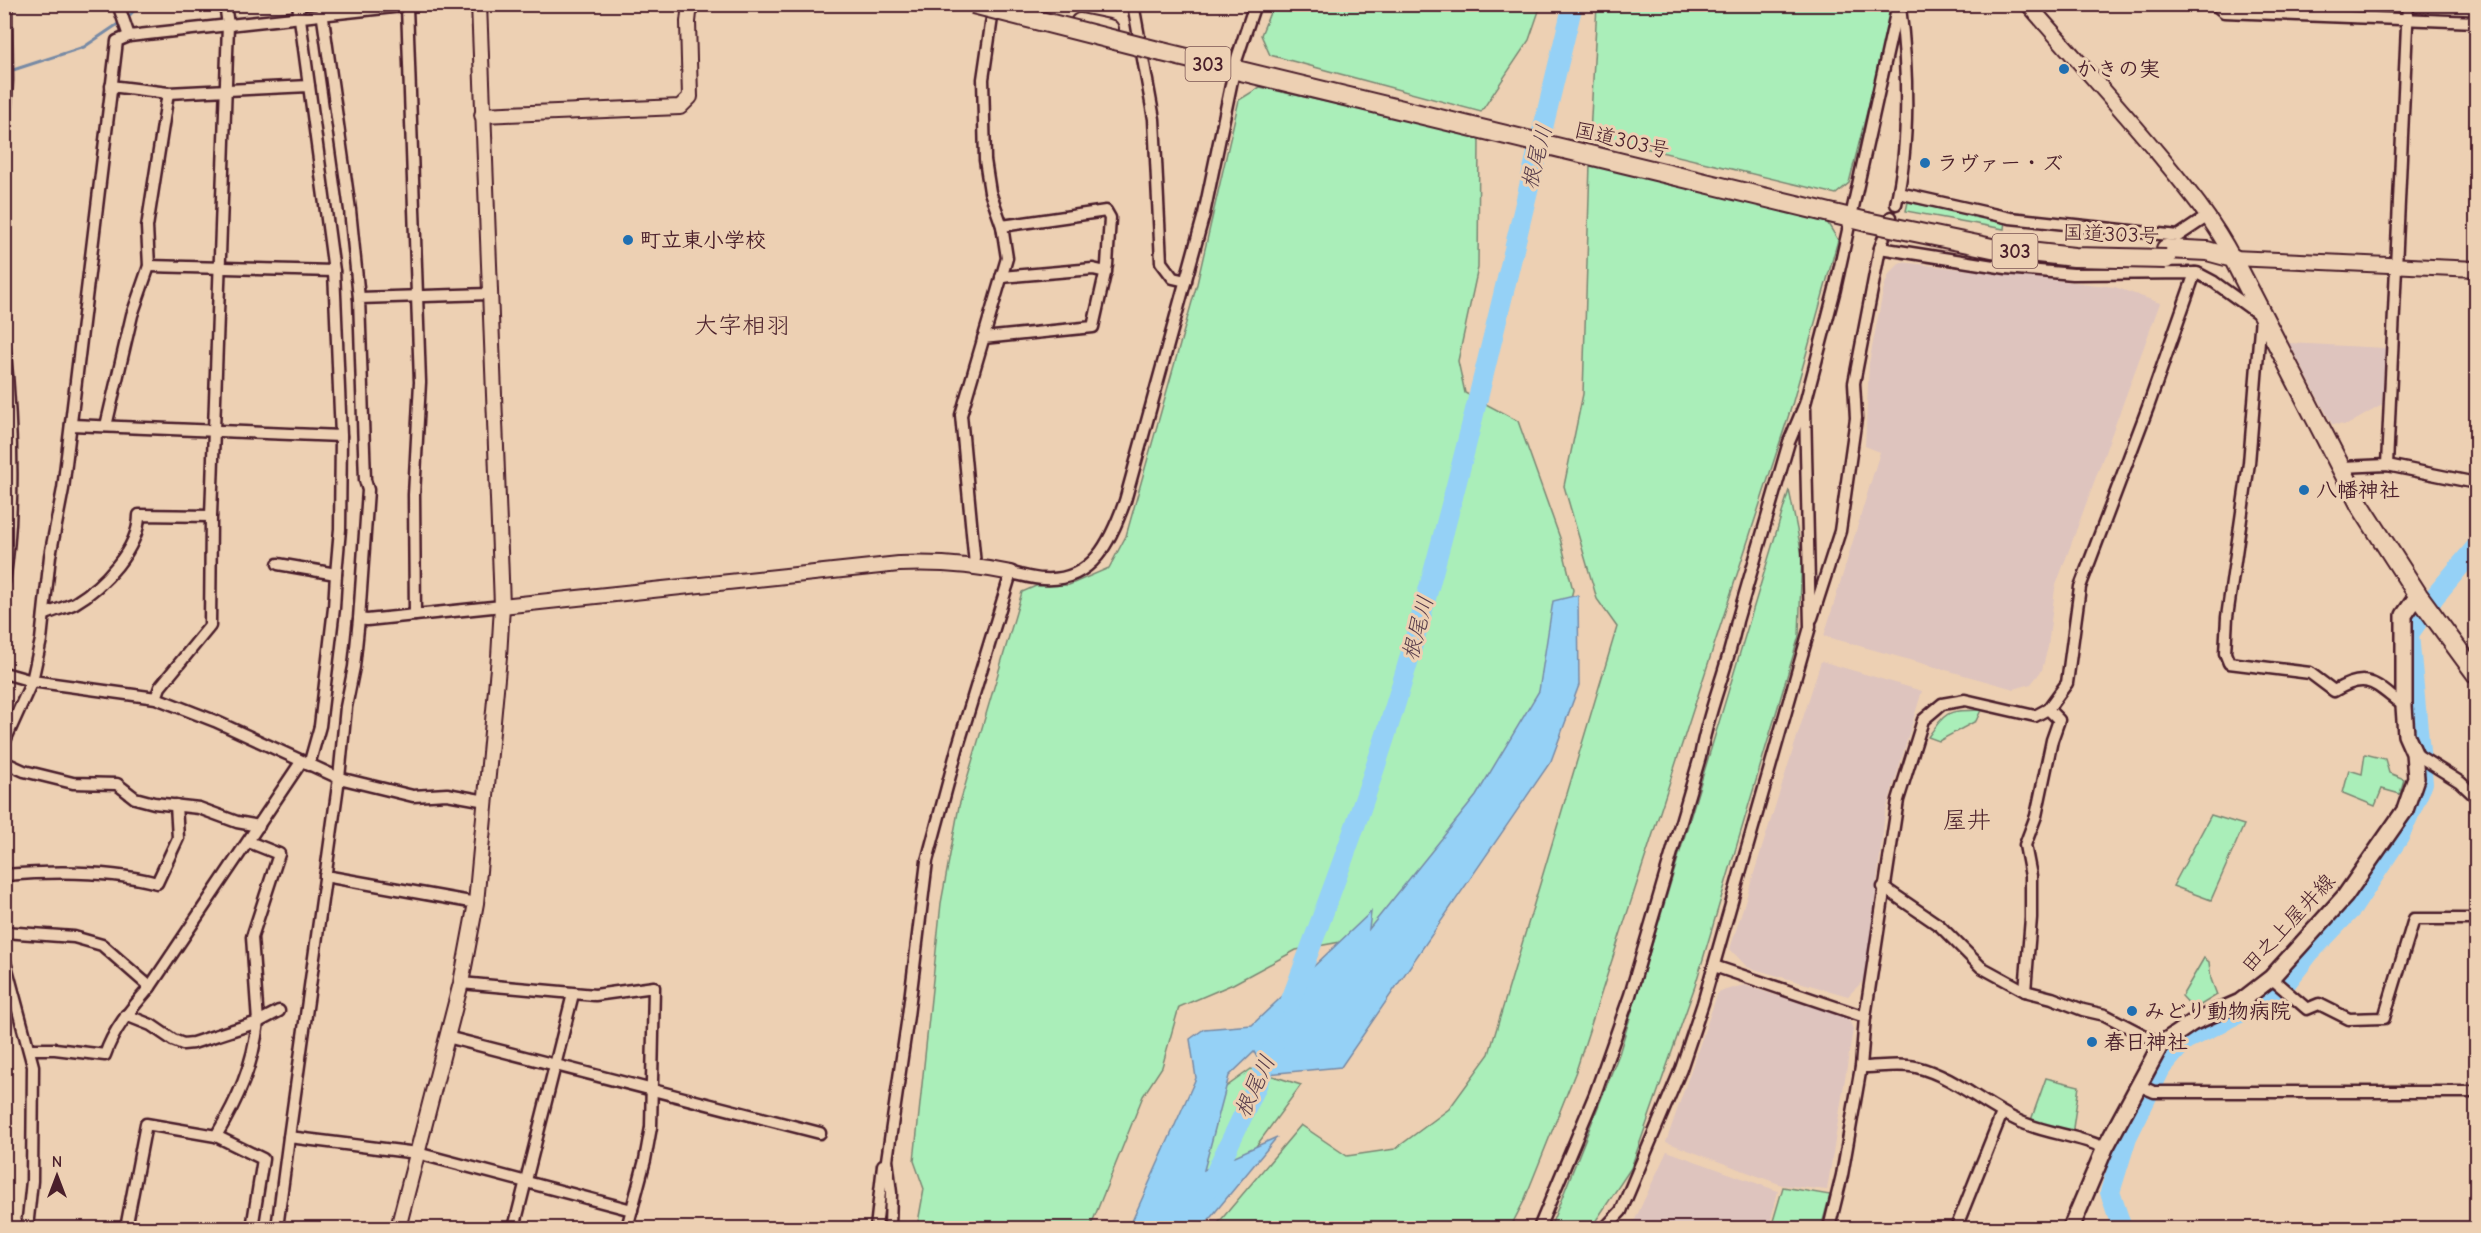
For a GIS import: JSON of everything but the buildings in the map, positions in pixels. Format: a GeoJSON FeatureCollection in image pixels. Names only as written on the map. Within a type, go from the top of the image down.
{"type":"FeatureCollection","features":[{"type":"Feature","properties":{"kind":"highway","name":"国道303号"},"geometry":{"type":"LineString","coordinates":[[973,4],[1163,47]]}},
{"type":"Feature","properties":{"kind":"highway","name":"国道303号"},"geometry":{"type":"LineString","coordinates":[[999,4],[1235,66],[1852,213],[1992,249],[2074,257],[2166,254],[2209,261],[2233,258]]}},
{"type":"Feature","properties":{"kind":"highway"},"geometry":{"type":"LineString","coordinates":[[2233,258],[2360,504],[2418,595],[2476,674]]}},
{"type":"Feature","properties":{"kind":"main road","name":"田之上屋井線"},"geometry":{"type":"LineString","coordinates":[[2071,1228],[2105,1148],[2161,1044],[2192,1023],[2277,984],[2344,896],[2405,810],[2416,778],[2414,753],[2406,735],[2404,615],[2418,595]]}},
{"type":"Feature","properties":{"kind":"street"},"geometry":{"type":"LineString","coordinates":[[4,140],[7,78],[6,4]]}},
{"type":"Feature","properties":{"kind":"street"},"geometry":{"type":"LineString","coordinates":[[156,698],[160,687],[210,626],[211,516],[228,25],[225,4]]}},
{"type":"Feature","properties":{"kind":"street"},"geometry":{"type":"LineString","coordinates":[[29,1049],[105,1054],[109,1041],[126,1015],[150,987],[259,826],[314,751],[321,716],[334,608],[340,529],[341,436],[334,271],[298,4]]}},
{"type":"Feature","properties":{"kind":"street"},"geometry":{"type":"LineString","coordinates":[[4,743],[32,681],[44,615],[50,556],[63,489],[117,41],[128,31],[228,25],[300,17],[322,10],[421,4]]}},
{"type":"Feature","properties":{"kind":"street"},"geometry":{"type":"LineString","coordinates":[[398,1228],[461,983],[476,903],[500,657],[502,606],[479,4]]}},
{"type":"Feature","properties":{"kind":"street"},"geometry":{"type":"LineString","coordinates":[[482,115],[680,107],[690,97],[688,22],[690,4]]}},
{"type":"Feature","properties":{"kind":"street"},"geometry":{"type":"LineString","coordinates":[[975,565],[961,415],[1007,258],[1002,226],[990,192],[985,160],[983,78],[994,4]]}},
{"type":"Feature","properties":{"kind":"street"},"geometry":{"type":"LineString","coordinates":[[1133,4],[1154,119],[1161,262],[1173,278],[1186,281]]}},
{"type":"Feature","properties":{"kind":"street"},"geometry":{"type":"LineString","coordinates":[[359,619],[899,564],[932,562],[975,565],[1044,579],[1066,577],[1082,569],[1101,554],[1113,534],[1125,501],[1204,214],[1235,66],[1255,4]]}},
{"type":"Feature","properties":{"kind":"street"},"geometry":{"type":"LineString","coordinates":[[1899,4],[1905,44],[1906,120],[1898,198],[2009,223],[2178,236],[2208,216]]}},
{"type":"Feature","properties":{"kind":"street"},"geometry":{"type":"LineString","coordinates":[[1539,1228],[1595,1094],[1630,995],[1700,757],[1706,725],[1732,647],[1737,621],[1789,442],[1805,404],[1852,213],[1899,4]]}},
{"type":"Feature","properties":{"kind":"street"},"geometry":{"type":"LineString","coordinates":[[2028,4],[2140,130],[2208,216],[2233,258],[2476,269]]}},
{"type":"Feature","properties":{"kind":"street"},"geometry":{"type":"LineString","coordinates":[[2214,4],[2224,12],[2476,22]]}},
{"type":"Feature","properties":{"kind":"street"},"geometry":{"type":"LineString","coordinates":[[2387,465],[2408,4]]}},
{"type":"Feature","properties":{"kind":"street"},"geometry":{"type":"LineString","coordinates":[[407,6],[420,382],[414,495],[415,615]]}},
{"type":"Feature","properties":{"kind":"street"},"geometry":{"type":"LineString","coordinates":[[120,9],[128,31]]}},
{"type":"Feature","properties":{"kind":"street"},"geometry":{"type":"LineString","coordinates":[[277,1228],[359,619],[368,490],[365,480],[359,298],[350,210],[322,10]]}},
{"type":"Feature","properties":{"kind":"street"},"geometry":{"type":"LineString","coordinates":[[111,86],[168,93],[309,86]]}},
{"type":"Feature","properties":{"kind":"street"},"geometry":{"type":"LineString","coordinates":[[106,426],[132,315],[149,266],[147,227],[168,93]]}},
{"type":"Feature","properties":{"kind":"street"},"geometry":{"type":"LineString","coordinates":[[983,338],[1093,327],[1106,272],[1110,218],[1106,211],[1002,226]]}},
{"type":"Feature","properties":{"kind":"street"},"geometry":{"type":"LineString","coordinates":[[1605,1228],[1621,1210],[1669,1098],[1704,1003],[1810,627],[1840,531],[1856,418],[1854,383],[1880,248],[1891,217]]}},
{"type":"Feature","properties":{"kind":"street"},"geometry":{"type":"LineString","coordinates":[[1880,248],[2073,273],[2194,273],[2214,282],[2261,316],[2249,463],[2227,617],[2225,653],[2229,663],[2310,673],[2334,691],[2360,680],[2368,680],[2404,706]]}},
{"type":"Feature","properties":{"kind":"street"},"geometry":{"type":"LineString","coordinates":[[149,266],[334,271]]}},
{"type":"Feature","properties":{"kind":"street"},"geometry":{"type":"LineString","coordinates":[[1001,277],[1093,269],[1106,272]]}},
{"type":"Feature","properties":{"kind":"street"},"geometry":{"type":"LineString","coordinates":[[1829,1228],[1842,1175],[1861,1067],[1865,1017],[1883,887],[1898,800],[1923,720],[1942,704],[1965,700],[2035,716],[2048,709],[2067,683],[2080,587],[2148,407],[2194,273]]}},
{"type":"Feature","properties":{"kind":"street"},"geometry":{"type":"LineString","coordinates":[[359,298],[489,294]]}},
{"type":"Feature","properties":{"kind":"street"},"geometry":{"type":"LineString","coordinates":[[4,342],[10,395],[12,457],[4,582]]}},
{"type":"Feature","properties":{"kind":"street"},"geometry":{"type":"LineString","coordinates":[[1805,404],[1810,627]]}},
{"type":"Feature","properties":{"kind":"street"},"geometry":{"type":"LineString","coordinates":[[71,425],[341,436]]}},
{"type":"Feature","properties":{"kind":"street"},"geometry":{"type":"LineString","coordinates":[[2342,466],[2387,465],[2476,483]]}},
{"type":"Feature","properties":{"kind":"street"},"geometry":{"type":"LineString","coordinates":[[44,615],[73,604],[103,583],[133,541],[139,526],[139,515],[211,516]]}},
{"type":"Feature","properties":{"kind":"street"},"geometry":{"type":"LineString","coordinates":[[278,564],[336,574]]}},
{"type":"Feature","properties":{"kind":"street"},"geometry":{"type":"LineString","coordinates":[[890,1228],[891,1193],[887,1160],[927,861],[942,800],[1011,573]]}},
{"type":"Feature","properties":{"kind":"street"},"geometry":{"type":"LineString","coordinates":[[4,674],[32,681],[156,698],[215,721],[339,778],[413,796],[447,794],[486,801]]}},
{"type":"Feature","properties":{"kind":"street"},"geometry":{"type":"LineString","coordinates":[[2025,991],[2031,918],[2031,876],[2025,845],[2036,816],[2052,740],[2059,720],[2048,709]]}},
{"type":"Feature","properties":{"kind":"street"},"geometry":{"type":"LineString","coordinates":[[2414,753],[2460,782],[2476,797]]}},
{"type":"Feature","properties":{"kind":"street"},"geometry":{"type":"LineString","coordinates":[[4,762],[24,771],[74,783],[117,784],[135,798],[199,808],[237,822],[259,826]]}},
{"type":"Feature","properties":{"kind":"street"},"geometry":{"type":"LineString","coordinates":[[4,875],[34,872],[129,875],[157,883],[178,838],[176,806]]}},
{"type":"Feature","properties":{"kind":"street"},"geometry":{"type":"LineString","coordinates":[[216,1136],[239,1097],[256,1042],[258,1022],[252,937],[279,854],[249,842]]}},
{"type":"Feature","properties":{"kind":"street"},"geometry":{"type":"LineString","coordinates":[[325,876],[476,903]]}},
{"type":"Feature","properties":{"kind":"street"},"geometry":{"type":"LineString","coordinates":[[1883,887],[1940,926],[1981,968],[2025,991],[2105,1015],[2161,1044]]}},
{"type":"Feature","properties":{"kind":"street"},"geometry":{"type":"LineString","coordinates":[[2277,984],[2307,1009],[2319,1004],[2349,1019],[2384,1018],[2414,919],[2476,919]]}},
{"type":"Feature","properties":{"kind":"street"},"geometry":{"type":"LineString","coordinates":[[4,932],[74,937],[102,945],[150,987]]}},
{"type":"Feature","properties":{"kind":"street"},"geometry":{"type":"LineString","coordinates":[[4,958],[33,1066],[32,1182],[27,1228]]}},
{"type":"Feature","properties":{"kind":"street"},"geometry":{"type":"LineString","coordinates":[[1714,966],[1865,1017]]}},
{"type":"Feature","properties":{"kind":"street"},"geometry":{"type":"LineString","coordinates":[[461,983],[595,995],[654,987],[651,1127],[627,1228]]}},
{"type":"Feature","properties":{"kind":"street"},"geometry":{"type":"LineString","coordinates":[[514,1228],[573,994]]}},
{"type":"Feature","properties":{"kind":"street"},"geometry":{"type":"LineString","coordinates":[[126,1015],[151,1025],[183,1044],[193,1043],[258,1022],[279,1011]]}},
{"type":"Feature","properties":{"kind":"street"},"geometry":{"type":"LineString","coordinates":[[447,1036],[820,1132]]}},
{"type":"Feature","properties":{"kind":"street"},"geometry":{"type":"LineString","coordinates":[[1861,1067],[1914,1066],[1944,1076],[2002,1113],[2026,1124],[2105,1148]]}},
{"type":"Feature","properties":{"kind":"street"},"geometry":{"type":"LineString","coordinates":[[2138,1085],[2154,1092],[2476,1092]]}},
{"type":"Feature","properties":{"kind":"street"},"geometry":{"type":"LineString","coordinates":[[1956,1228],[2002,1113]]}},
{"type":"Feature","properties":{"kind":"street"},"geometry":{"type":"LineString","coordinates":[[126,1228],[146,1124],[216,1136],[264,1159],[252,1228]]}},
{"type":"Feature","properties":{"kind":"street"},"geometry":{"type":"LineString","coordinates":[[289,1137],[417,1153],[632,1210]]}},
{"type":"Feature","properties":{"kind":"street"},"geometry":{"type":"LineString","coordinates":[[876,1228],[883,1165],[887,1160]]}},
{"type":"Feature","properties":{"kind":"shaded area"},"geometry":{"type":"Polygon","coordinates":[[[1901,262],[2115,287],[2160,303],[2055,588],[2048,647],[2042,670],[2031,684],[2014,689],[1824,636],[1880,452],[1865,446],[1869,363],[1884,287],[1889,274],[1901,262]]]}},
{"type":"Feature","properties":{"kind":"shaded area"},"geometry":{"type":"Polygon","coordinates":[[[2289,343],[2385,348],[2382,405],[2347,425],[2332,424],[2289,343]]]}},
{"type":"Feature","properties":{"kind":"shaded area"},"geometry":{"type":"Polygon","coordinates":[[[1821,661],[1922,691],[1885,814],[1866,978],[1848,996],[1747,967],[1730,949],[1821,661]]]}},
{"type":"Feature","properties":{"kind":"shaded area"},"geometry":{"type":"Polygon","coordinates":[[[1744,985],[1848,1018],[1853,1029],[1827,1190],[1782,1185],[1666,1142],[1718,992],[1744,985]]]}},
{"type":"Feature","properties":{"kind":"shaded area"},"geometry":{"type":"Polygon","coordinates":[[[1667,1151],[1778,1191],[1769,1228],[1631,1228],[1667,1151]]]}},
{"type":"Feature","properties":{"kind":"green space"},"geometry":{"type":"Polygon","coordinates":[[[1273,4],[1541,5],[1529,40],[1481,112],[1270,55],[1261,35],[1273,4]]]}},
{"type":"Feature","properties":{"kind":"green space"},"geometry":{"type":"Polygon","coordinates":[[[1597,5],[1894,5],[1849,183],[1836,194],[1590,135],[1597,5]]]}},
{"type":"Feature","properties":{"kind":"green space"},"geometry":{"type":"Polygon","coordinates":[[[1260,87],[1479,136],[1478,268],[1458,361],[1465,393],[1518,421],[1560,538],[1573,590],[1541,715],[1390,933],[1296,950],[1233,984],[1179,1007],[1162,1067],[1143,1096],[1090,1228],[917,1228],[924,1189],[914,1161],[941,903],[959,806],[1022,592],[1036,586],[1069,585],[1109,568],[1126,536],[1197,284],[1239,100],[1260,87]]]}},
{"type":"Feature","properties":{"kind":"green space"},"geometry":{"type":"Polygon","coordinates":[[[1590,164],[1827,222],[1838,240],[1792,405],[1576,1071],[1524,1201],[1510,1228],[1214,1228],[1301,1125],[1347,1156],[1395,1149],[1449,1109],[1489,1054],[1617,627],[1597,599],[1564,486],[1583,394],[1590,164]]]}},
{"type":"Feature","properties":{"kind":"green space"},"geometry":{"type":"Polygon","coordinates":[[[1908,202],[2005,221],[2004,229],[1906,211],[1908,202]]]}},
{"type":"Feature","properties":{"kind":"green space"},"geometry":{"type":"Polygon","coordinates":[[[1789,490],[1802,554],[1799,636],[1695,986],[1631,1168],[1591,1228],[1550,1228],[1619,1054],[1789,490]]]}},
{"type":"Feature","properties":{"kind":"green space"},"geometry":{"type":"Polygon","coordinates":[[[1981,710],[1976,721],[1939,741],[1928,737],[1949,713],[1981,710]]]}},
{"type":"Feature","properties":{"kind":"green space"},"geometry":{"type":"Polygon","coordinates":[[[2365,754],[2385,759],[2389,773],[2404,779],[2400,794],[2382,789],[2375,806],[2343,793],[2349,770],[2362,774],[2365,754]]]}},
{"type":"Feature","properties":{"kind":"green space"},"geometry":{"type":"Polygon","coordinates":[[[2211,815],[2244,825],[2211,900],[2173,886],[2211,815]]]}},
{"type":"Feature","properties":{"kind":"green space"},"geometry":{"type":"Polygon","coordinates":[[[2204,958],[2209,962],[2211,979],[2217,995],[2194,1009],[2182,996],[2204,958]]]}},
{"type":"Feature","properties":{"kind":"green space"},"geometry":{"type":"Polygon","coordinates":[[[1251,1069],[1301,1085],[1221,1194],[1157,1228],[1187,1115],[1251,1069]]]}},
{"type":"Feature","properties":{"kind":"green space"},"geometry":{"type":"Polygon","coordinates":[[[2046,1078],[2079,1086],[2072,1135],[2030,1123],[2046,1078]]]}},
{"type":"Feature","properties":{"kind":"green space"},"geometry":{"type":"Polygon","coordinates":[[[1783,1187],[1830,1195],[1821,1228],[1771,1228],[1783,1187]]]}},
{"type":"Feature","properties":{"kind":"water"},"geometry":{"type":"Polygon","coordinates":[[[1578,595],[1579,685],[1551,761],[1341,1067],[1267,1074],[1254,1052],[1229,1076],[1204,1170],[1277,1137],[1202,1228],[1129,1228],[1196,1078],[1190,1039],[1204,1029],[1252,1025],[1371,912],[1369,929],[1476,796],[1539,691],[1553,601],[1578,595]]]}},
{"type":"Feature","properties":{"kind":"waterway"},"geometry":{"type":"LineString","coordinates":[[127,18],[140,4]]}},
{"type":"Feature","properties":{"kind":"waterway","name":"根尾川"},"geometry":{"type":"LineString","coordinates":[[1289,1005],[1367,790],[1396,703],[1432,578],[1474,415],[1573,4]]}},
{"type":"Feature","properties":{"kind":"waterway"},"geometry":{"type":"LineString","coordinates":[[10,71],[84,47],[121,22]]}},
{"type":"Feature","properties":{"kind":"waterway"},"geometry":{"type":"LineString","coordinates":[[2122,1228],[2110,1192],[2127,1137],[2161,1068],[2185,1040],[2277,995],[2310,952],[2353,907],[2399,837],[2423,783],[2409,634],[2435,596],[2476,547]]}},
{"type":"Feature","properties":{"kind":"waterway","name":"根尾川"},"geometry":{"type":"LineString","coordinates":[[1189,1228],[1256,1088],[1274,1044]]}},
{"type":"Feature","properties":{"kind":"tunnel"},"geometry":{"type":"LineString","coordinates":[[2007,259],[2009,229]]}},
{"type":"Feature","properties":{"kind":"place","name":"かきの実"},"geometry":{"type":"Point","coordinates":[2064,69]}},
{"type":"Feature","properties":{"kind":"place","name":"ラヴァー・ズ"},"geometry":{"type":"Point","coordinates":[1925,163]}},
{"type":"Feature","properties":{"kind":"place","name":"町立東小学校"},"geometry":{"type":"Point","coordinates":[628,240]}},
{"type":"Feature","properties":{"kind":"place","name":"八幡神社"},"geometry":{"type":"Point","coordinates":[2304,490]}},
{"type":"Feature","properties":{"kind":"place","name":"みどり動物病院"},"geometry":{"type":"Point","coordinates":[2132,1011]}},
{"type":"Feature","properties":{"kind":"place","name":"春日神社"},"geometry":{"type":"Point","coordinates":[2092,1042]}},
{"type":"Feature","properties":{"kind":"district","name":"大字相羽"},"geometry":{"type":"Point","coordinates":[742,325]}},
{"type":"Feature","properties":{"kind":"district","name":"屋井"},"geometry":{"type":"Point","coordinates":[1967,820]}}]}
